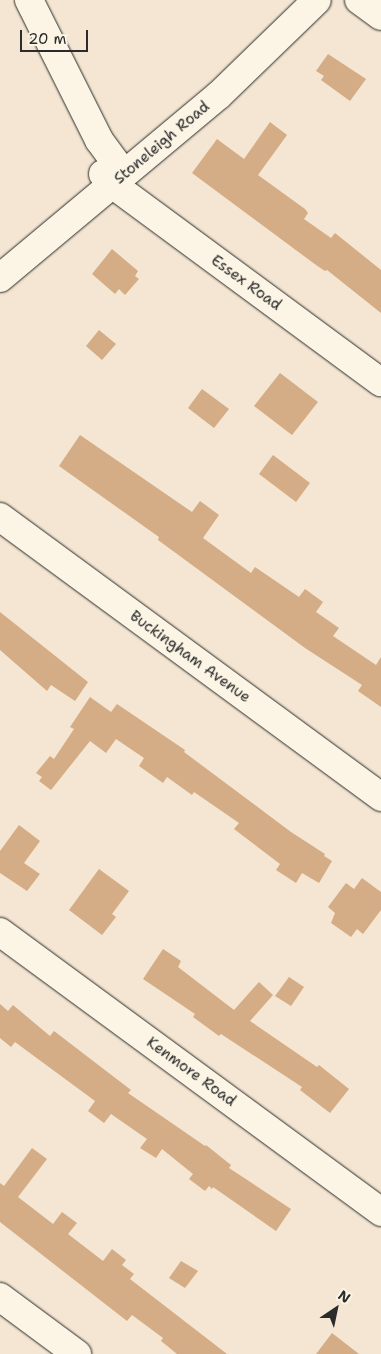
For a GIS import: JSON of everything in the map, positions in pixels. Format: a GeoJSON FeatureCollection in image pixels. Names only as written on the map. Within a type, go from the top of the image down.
{"type":"FeatureCollection","features":[{"type":"Feature","properties":{"kind":"street","name":"Essex Road"},"geometry":{"type":"LineString","coordinates":[[29,0],[99,140],[113,177],[381,382]]}},
{"type":"Feature","properties":{"kind":"street","name":"Stoneleigh Road"},"geometry":{"type":"LineString","coordinates":[[0,278],[113,177],[219,94],[317,0]]}},
{"type":"Feature","properties":{"kind":"street"},"geometry":{"type":"LineString","coordinates":[[358,0],[381,16]]}},
{"type":"Feature","properties":{"kind":"street","name":"Buckingham Avenue"},"geometry":{"type":"LineString","coordinates":[[0,517],[381,797]]}},
{"type":"Feature","properties":{"kind":"street","name":"Kenmore Road"},"geometry":{"type":"LineString","coordinates":[[0,932],[381,1212]]}},
{"type":"Feature","properties":{"kind":"street"},"geometry":{"type":"LineString","coordinates":[[0,1297],[77,1354]]}},
{"type":"Feature","properties":{"kind":"building"},"geometry":{"type":"Polygon","coordinates":[[[328,54],[366,79],[350,101],[321,80],[324,76],[316,71],[328,54]]]}},
{"type":"Feature","properties":{"kind":"building"},"geometry":{"type":"Polygon","coordinates":[[[270,122],[287,135],[258,175],[305,209],[308,213],[304,219],[331,238],[335,233],[381,270],[381,313],[327,270],[325,271],[316,265],[192,173],[217,139],[244,159],[270,122]]]}},
{"type":"Feature","properties":{"kind":"building"},"geometry":{"type":"Polygon","coordinates":[[[112,249],[138,271],[135,276],[139,279],[125,295],[119,289],[115,294],[92,274],[112,249]]]}},
{"type":"Feature","properties":{"kind":"building"},"geometry":{"type":"Polygon","coordinates":[[[99,330],[116,344],[102,360],[86,346],[99,330]]]}},
{"type":"Feature","properties":{"kind":"building"},"geometry":{"type":"Polygon","coordinates":[[[280,373],[318,402],[292,435],[254,406],[280,373]]]}},
{"type":"Feature","properties":{"kind":"building"},"geometry":{"type":"Polygon","coordinates":[[[202,389],[229,409],[214,428],[188,408],[202,389]]]}},
{"type":"Feature","properties":{"kind":"building"},"geometry":{"type":"Polygon","coordinates":[[[80,435],[192,512],[200,501],[219,515],[203,538],[251,573],[255,567],[299,597],[305,589],[323,602],[316,612],[339,628],[333,636],[376,665],[381,657],[381,707],[358,691],[362,685],[305,648],[158,540],[159,537],[59,466],[80,435]]]}},
{"type":"Feature","properties":{"kind":"building"},"geometry":{"type":"Polygon","coordinates":[[[273,455],[310,483],[296,502],[259,474],[273,455]]]}},
{"type":"Feature","properties":{"kind":"building"},"geometry":{"type":"Polygon","coordinates":[[[0,612],[88,682],[75,701],[51,685],[47,691],[0,650],[0,612]]]}},
{"type":"Feature","properties":{"kind":"building"},"geometry":{"type":"Polygon","coordinates":[[[90,697],[111,712],[117,704],[185,750],[184,752],[291,832],[325,854],[324,856],[332,861],[319,883],[302,873],[296,883],[276,870],[280,864],[234,829],[239,823],[194,792],[192,795],[167,777],[163,783],[139,766],[144,758],[116,739],[106,753],[90,741],[51,790],[39,781],[42,777],[36,773],[50,756],[54,759],[74,729],[70,727],[90,697]]]}},
{"type":"Feature","properties":{"kind":"building"},"geometry":{"type":"Polygon","coordinates":[[[19,825],[40,841],[24,863],[40,874],[27,891],[0,873],[0,851],[19,825]]]}},
{"type":"Feature","properties":{"kind":"building"},"geometry":{"type":"Polygon","coordinates":[[[99,869],[129,891],[112,914],[116,917],[102,935],[69,910],[99,869]]]}},
{"type":"Feature","properties":{"kind":"building"},"geometry":{"type":"Polygon","coordinates":[[[362,878],[381,892],[381,910],[363,934],[357,929],[351,937],[331,923],[335,913],[328,907],[346,883],[354,889],[362,878]]]}},
{"type":"Feature","properties":{"kind":"building"},"geometry":{"type":"Polygon","coordinates":[[[163,949],[181,961],[178,967],[234,1010],[259,982],[273,995],[250,1021],[317,1067],[319,1065],[349,1089],[330,1113],[300,1090],[302,1087],[221,1034],[219,1036],[193,1017],[195,1014],[143,979],[163,949]]]}},
{"type":"Feature","properties":{"kind":"building"},"geometry":{"type":"Polygon","coordinates":[[[289,977],[304,987],[291,1006],[275,996],[289,977]]]}},
{"type":"Feature","properties":{"kind":"building"},"geometry":{"type":"Polygon","coordinates":[[[0,1004],[8,1011],[13,1005],[50,1036],[54,1031],[131,1090],[128,1093],[206,1145],[231,1165],[229,1168],[291,1209],[276,1231],[213,1187],[212,1189],[209,1186],[205,1191],[189,1179],[193,1174],[162,1149],[156,1158],[140,1148],[147,1139],[111,1114],[104,1123],[88,1111],[95,1101],[15,1042],[11,1047],[0,1038],[0,1004]]]}},
{"type":"Feature","properties":{"kind":"building"},"geometry":{"type":"Polygon","coordinates":[[[32,1148],[47,1159],[18,1197],[53,1224],[62,1212],[77,1223],[68,1234],[103,1261],[112,1249],[126,1260],[122,1265],[134,1274],[130,1279],[227,1354],[177,1354],[161,1341],[163,1338],[132,1315],[127,1321],[0,1222],[0,1183],[4,1186],[32,1148]]]}},
{"type":"Feature","properties":{"kind":"building"},"geometry":{"type":"Polygon","coordinates":[[[181,1261],[198,1271],[185,1288],[169,1278],[181,1261]]]}},
{"type":"Feature","properties":{"kind":"building"},"geometry":{"type":"Polygon","coordinates":[[[332,1333],[359,1354],[316,1354],[332,1333]]]}}]}
